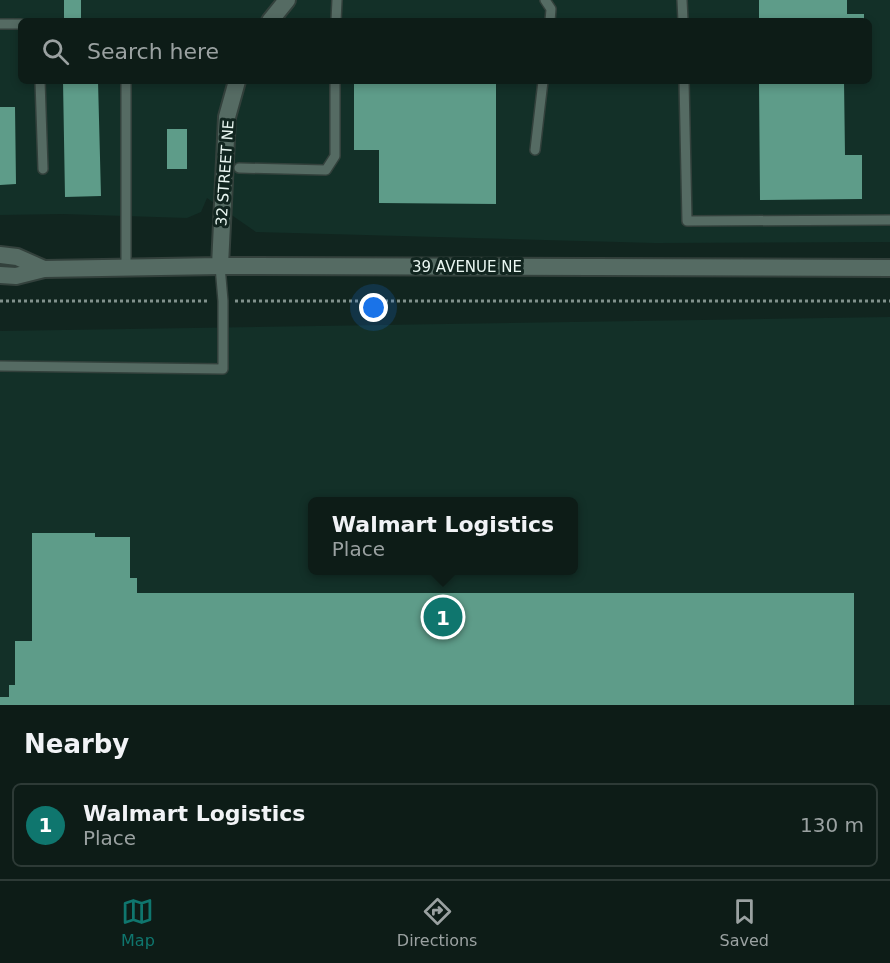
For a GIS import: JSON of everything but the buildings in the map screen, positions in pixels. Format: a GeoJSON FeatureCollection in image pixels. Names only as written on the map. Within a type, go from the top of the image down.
{"type":"FeatureCollection","features":[{"type":"Feature","properties":{"kind":"street"},"geometry":{"type":"LineString","coordinates":[[272,18],[287,0]]}},
{"type":"Feature","properties":{"kind":"street","name":"32 STREET NE"},"geometry":{"type":"LineString","coordinates":[[220,266],[227,117],[236,84]]}},
{"type":"Feature","properties":{"kind":"street","name":"39 AVENUE NE"},"geometry":{"type":"LineString","coordinates":[[0,255],[17,257],[44,269]]}},
{"type":"Feature","properties":{"kind":"street","name":"39 AVENUE NE"},"geometry":{"type":"LineString","coordinates":[[0,275],[16,276],[44,269],[220,266],[890,268]]}},
{"type":"Feature","properties":{"kind":"lane"},"geometry":{"type":"LineString","coordinates":[[336,18],[337,0]]}},
{"type":"Feature","properties":{"kind":"lane"},"geometry":{"type":"LineString","coordinates":[[545,0],[551,9],[550,18]]}},
{"type":"Feature","properties":{"kind":"lane"},"geometry":{"type":"LineString","coordinates":[[682,0],[683,18]]}},
{"type":"Feature","properties":{"kind":"lane"},"geometry":{"type":"LineString","coordinates":[[0,24],[18,24]]}},
{"type":"Feature","properties":{"kind":"lane"},"geometry":{"type":"LineString","coordinates":[[40,84],[43,169]]}},
{"type":"Feature","properties":{"kind":"lane"},"geometry":{"type":"LineString","coordinates":[[126,84],[126,267]]}},
{"type":"Feature","properties":{"kind":"lane"},"geometry":{"type":"LineString","coordinates":[[239,168],[326,170],[335,156],[335,84]]}},
{"type":"Feature","properties":{"kind":"lane"},"geometry":{"type":"LineString","coordinates":[[535,150],[543,84]]}},
{"type":"Feature","properties":{"kind":"lane"},"geometry":{"type":"LineString","coordinates":[[684,84],[687,221],[890,220]]}},
{"type":"Feature","properties":{"kind":"lane"},"geometry":{"type":"LineString","coordinates":[[0,366],[223,369],[223,301],[220,266]]}},
{"type":"Feature","properties":{"kind":"path"},"geometry":{"type":"LineString","coordinates":[[0,301],[890,301]]}},
{"type":"Feature","properties":{"kind":"shaded area"},"geometry":{"type":"Polygon","coordinates":[[[0,0],[890,0],[890,242],[655,243],[256,232],[207,198],[201,212],[187,218],[63,214],[0,215],[0,0]]]}},
{"type":"Feature","properties":{"kind":"shaded area"},"geometry":{"type":"Polygon","coordinates":[[[890,317],[890,705],[0,705],[0,331],[890,317]]]}},
{"type":"Feature","properties":{"kind":"place","name":"Walmart Logistics"},"geometry":{"type":"Point","coordinates":[443,617]}}]}
